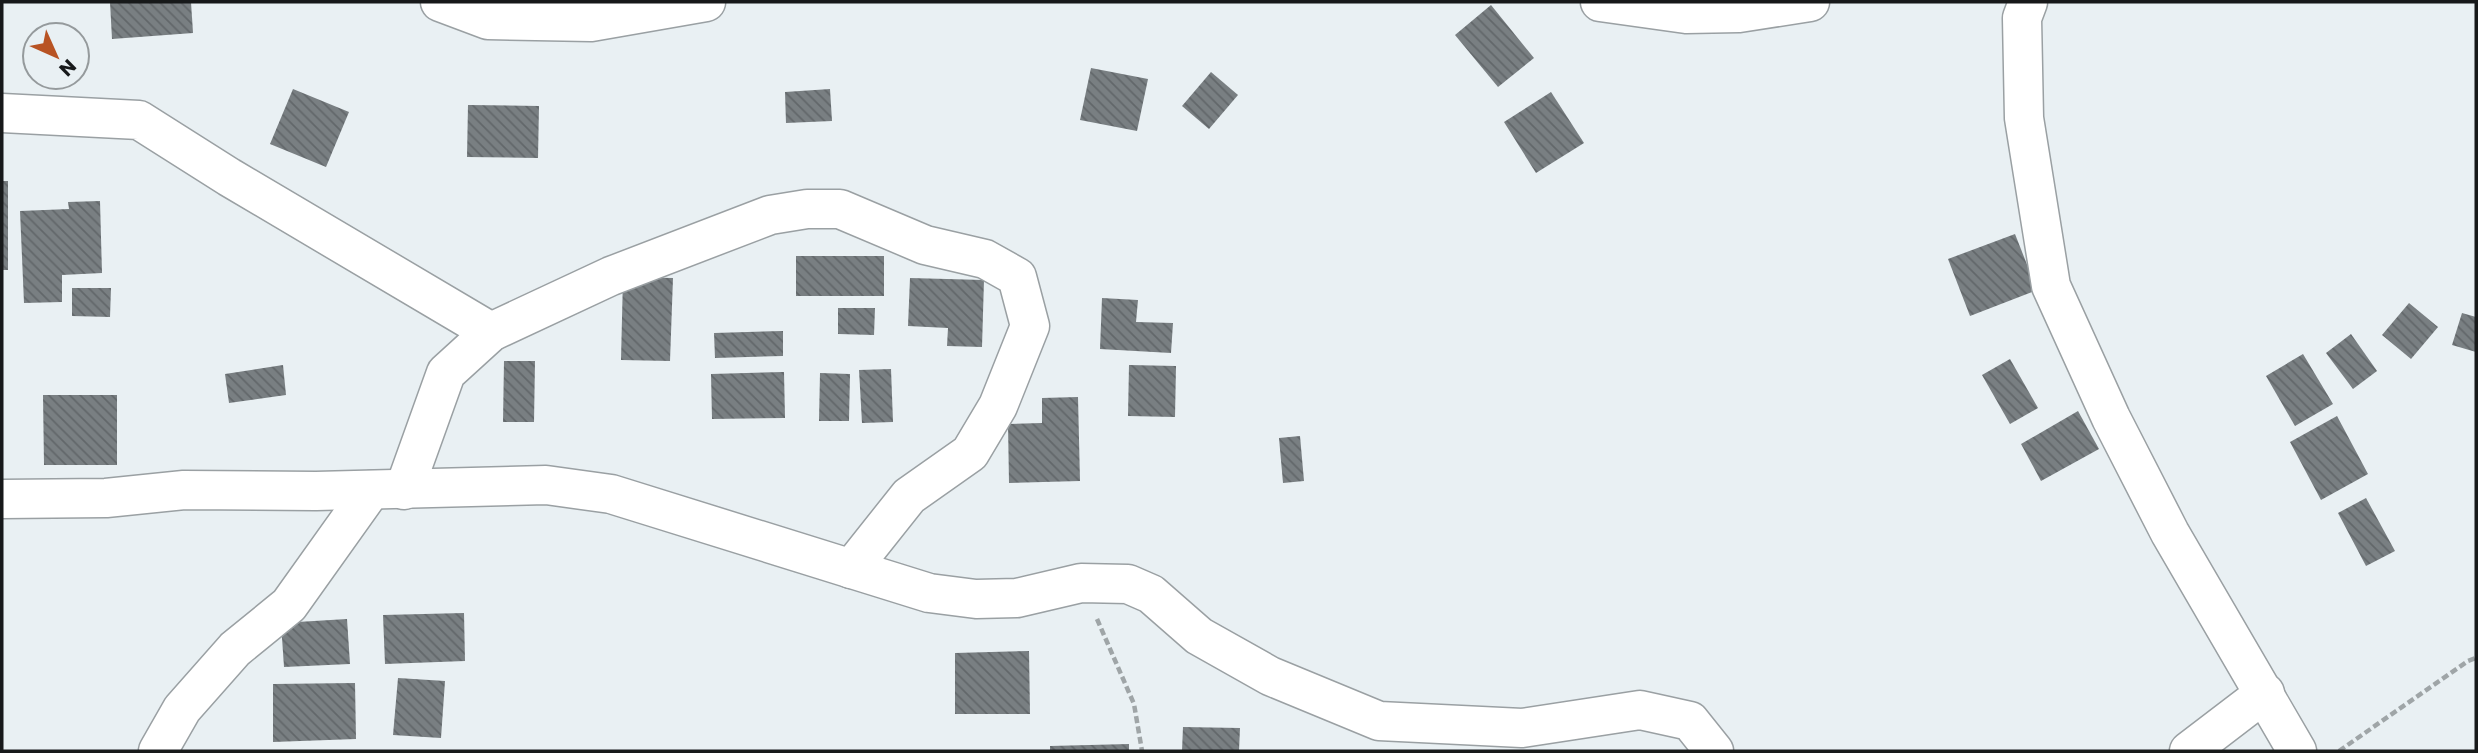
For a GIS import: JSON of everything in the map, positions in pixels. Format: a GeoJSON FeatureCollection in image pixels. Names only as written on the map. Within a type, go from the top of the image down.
{"type":"FeatureCollection","features":[{"type":"Feature","properties":{"kind":"street"},"geometry":{"type":"LineString","coordinates":[[440,2],[488,20],[591,22],[706,2]]}},
{"type":"Feature","properties":{"kind":"street"},"geometry":{"type":"LineString","coordinates":[[1600,2],[1686,14],[1739,12],[1810,2]]}},
{"type":"Feature","properties":{"kind":"street"},"geometry":{"type":"LineString","coordinates":[[2028,2],[2022,18],[2024,118],[2051,286],[2111,418],[2170,533],[2297,751]]}},
{"type":"Feature","properties":{"kind":"street"},"geometry":{"type":"LineString","coordinates":[[2,113],[139,120],[229,177],[491,332]]}},
{"type":"Feature","properties":{"kind":"street"},"geometry":{"type":"LineString","coordinates":[[158,751],[181,709],[235,649],[289,605],[388,490],[446,373],[491,332],[611,276],[770,215],[807,209],[840,209],[925,245],[985,258],[1017,278],[1030,326],[999,406],[970,453],[909,496],[851,569]]}},
{"type":"Feature","properties":{"kind":"street"},"geometry":{"type":"LineString","coordinates":[[2,499],[106,498],[184,491],[388,490],[546,485],[611,494],[929,593],[976,599],[1017,598],[1081,583],[1128,584],[1151,594],[1199,636],[1270,676],[1379,721],[1522,727],[1640,710],[1690,722],[1714,751]]}},
{"type":"Feature","properties":{"kind":"street"},"geometry":{"type":"LineString","coordinates":[[2189,751],[2265,693]]}},
{"type":"Feature","properties":{"kind":"path"},"geometry":{"type":"LineString","coordinates":[[1081,583],[1134,704],[1142,751]]}},
{"type":"Feature","properties":{"kind":"path"},"geometry":{"type":"LineString","coordinates":[[2339,751],[2476,658]]}},
{"type":"Feature","properties":{"kind":"building"},"geometry":{"type":"Polygon","coordinates":[[[110,2],[191,2],[193,33],[112,39],[110,2]]]}},
{"type":"Feature","properties":{"kind":"building"},"geometry":{"type":"Polygon","coordinates":[[[1491,5],[1534,58],[1498,87],[1455,35],[1491,5]]]}},
{"type":"Feature","properties":{"kind":"building"},"geometry":{"type":"Polygon","coordinates":[[[1091,68],[1148,79],[1137,131],[1080,120],[1091,68]]]}},
{"type":"Feature","properties":{"kind":"building"},"geometry":{"type":"Polygon","coordinates":[[[1211,72],[1238,95],[1209,129],[1182,106],[1211,72]]]}},
{"type":"Feature","properties":{"kind":"building"},"geometry":{"type":"Polygon","coordinates":[[[293,89],[349,112],[326,167],[270,144],[293,89]]]}},
{"type":"Feature","properties":{"kind":"building"},"geometry":{"type":"Polygon","coordinates":[[[830,89],[832,121],[786,123],[785,92],[830,89]]]}},
{"type":"Feature","properties":{"kind":"building"},"geometry":{"type":"Polygon","coordinates":[[[1551,92],[1584,143],[1536,173],[1504,122],[1551,92]]]}},
{"type":"Feature","properties":{"kind":"building"},"geometry":{"type":"Polygon","coordinates":[[[468,105],[539,106],[538,158],[467,157],[468,105]]]}},
{"type":"Feature","properties":{"kind":"building"},"geometry":{"type":"Polygon","coordinates":[[[2,181],[8,181],[8,270],[2,270],[2,181]]]}},
{"type":"Feature","properties":{"kind":"building"},"geometry":{"type":"Polygon","coordinates":[[[100,201],[102,273],[62,275],[62,302],[24,303],[20,211],[69,209],[68,202],[100,201]]]}},
{"type":"Feature","properties":{"kind":"building"},"geometry":{"type":"Polygon","coordinates":[[[2015,234],[2037,290],[1970,316],[1948,259],[2015,234]]]}},
{"type":"Feature","properties":{"kind":"building"},"geometry":{"type":"Polygon","coordinates":[[[796,256],[884,256],[884,296],[796,296],[796,256]]]}},
{"type":"Feature","properties":{"kind":"building"},"geometry":{"type":"Polygon","coordinates":[[[623,277],[673,278],[670,361],[621,360],[623,277]]]}},
{"type":"Feature","properties":{"kind":"building"},"geometry":{"type":"Polygon","coordinates":[[[910,278],[984,280],[982,347],[947,346],[948,328],[908,326],[910,278]]]}},
{"type":"Feature","properties":{"kind":"building"},"geometry":{"type":"Polygon","coordinates":[[[72,288],[111,288],[110,317],[72,316],[72,288]]]}},
{"type":"Feature","properties":{"kind":"building"},"geometry":{"type":"Polygon","coordinates":[[[1102,298],[1138,300],[1136,322],[1173,323],[1171,353],[1100,349],[1102,298]]]}},
{"type":"Feature","properties":{"kind":"building"},"geometry":{"type":"Polygon","coordinates":[[[2409,303],[2438,327],[2411,359],[2382,335],[2409,303]]]}},
{"type":"Feature","properties":{"kind":"building"},"geometry":{"type":"Polygon","coordinates":[[[838,308],[875,308],[874,335],[838,334],[838,308]]]}},
{"type":"Feature","properties":{"kind":"building"},"geometry":{"type":"Polygon","coordinates":[[[2462,313],[2476,317],[2476,352],[2452,345],[2462,313]]]}},
{"type":"Feature","properties":{"kind":"building"},"geometry":{"type":"Polygon","coordinates":[[[783,331],[783,356],[715,358],[714,333],[783,331]]]}},
{"type":"Feature","properties":{"kind":"building"},"geometry":{"type":"Polygon","coordinates":[[[2351,334],[2377,371],[2353,389],[2326,353],[2351,334]]]}},
{"type":"Feature","properties":{"kind":"building"},"geometry":{"type":"Polygon","coordinates":[[[2303,354],[2333,404],[2295,426],[2266,376],[2303,354]]]}},
{"type":"Feature","properties":{"kind":"building"},"geometry":{"type":"Polygon","coordinates":[[[2010,359],[2038,408],[2010,424],[1982,375],[2010,359]]]}},
{"type":"Feature","properties":{"kind":"building"},"geometry":{"type":"Polygon","coordinates":[[[504,361],[535,361],[534,422],[503,422],[504,361]]]}},
{"type":"Feature","properties":{"kind":"building"},"geometry":{"type":"Polygon","coordinates":[[[283,365],[286,395],[229,403],[225,374],[283,365]]]}},
{"type":"Feature","properties":{"kind":"building"},"geometry":{"type":"Polygon","coordinates":[[[1129,365],[1176,366],[1175,417],[1128,416],[1129,365]]]}},
{"type":"Feature","properties":{"kind":"building"},"geometry":{"type":"Polygon","coordinates":[[[891,369],[893,422],[862,423],[859,370],[891,369]]]}},
{"type":"Feature","properties":{"kind":"building"},"geometry":{"type":"Polygon","coordinates":[[[784,372],[785,418],[712,419],[711,374],[784,372]]]}},
{"type":"Feature","properties":{"kind":"building"},"geometry":{"type":"Polygon","coordinates":[[[820,373],[850,374],[849,421],[819,421],[820,373]]]}},
{"type":"Feature","properties":{"kind":"building"},"geometry":{"type":"Polygon","coordinates":[[[43,395],[117,395],[117,465],[44,465],[43,395]]]}},
{"type":"Feature","properties":{"kind":"building"},"geometry":{"type":"Polygon","coordinates":[[[1078,397],[1080,481],[1009,483],[1008,424],[1042,423],[1042,398],[1078,397]]]}},
{"type":"Feature","properties":{"kind":"building"},"geometry":{"type":"Polygon","coordinates":[[[2078,411],[2099,449],[2041,481],[2021,444],[2078,411]]]}},
{"type":"Feature","properties":{"kind":"building"},"geometry":{"type":"Polygon","coordinates":[[[2337,416],[2368,474],[2321,500],[2290,442],[2337,416]]]}},
{"type":"Feature","properties":{"kind":"building"},"geometry":{"type":"Polygon","coordinates":[[[1300,436],[1304,481],[1283,483],[1279,438],[1300,436]]]}},
{"type":"Feature","properties":{"kind":"building"},"geometry":{"type":"Polygon","coordinates":[[[2366,498],[2395,551],[2366,566],[2338,513],[2366,498]]]}},
{"type":"Feature","properties":{"kind":"building"},"geometry":{"type":"Polygon","coordinates":[[[464,613],[465,661],[385,664],[383,615],[464,613]]]}},
{"type":"Feature","properties":{"kind":"building"},"geometry":{"type":"Polygon","coordinates":[[[347,619],[350,664],[284,667],[281,623],[347,619]]]}},
{"type":"Feature","properties":{"kind":"building"},"geometry":{"type":"Polygon","coordinates":[[[1029,651],[1030,714],[955,714],[955,653],[1029,651]]]}},
{"type":"Feature","properties":{"kind":"building"},"geometry":{"type":"Polygon","coordinates":[[[398,678],[445,681],[441,738],[393,735],[398,678]]]}},
{"type":"Feature","properties":{"kind":"building"},"geometry":{"type":"Polygon","coordinates":[[[355,683],[356,739],[273,742],[273,684],[355,683]]]}},
{"type":"Feature","properties":{"kind":"building"},"geometry":{"type":"Polygon","coordinates":[[[1183,727],[1240,728],[1239,751],[1182,751],[1183,727]]]}},
{"type":"Feature","properties":{"kind":"building"},"geometry":{"type":"Polygon","coordinates":[[[1129,744],[1129,751],[1050,751],[1050,746],[1129,744]]]}}]}
